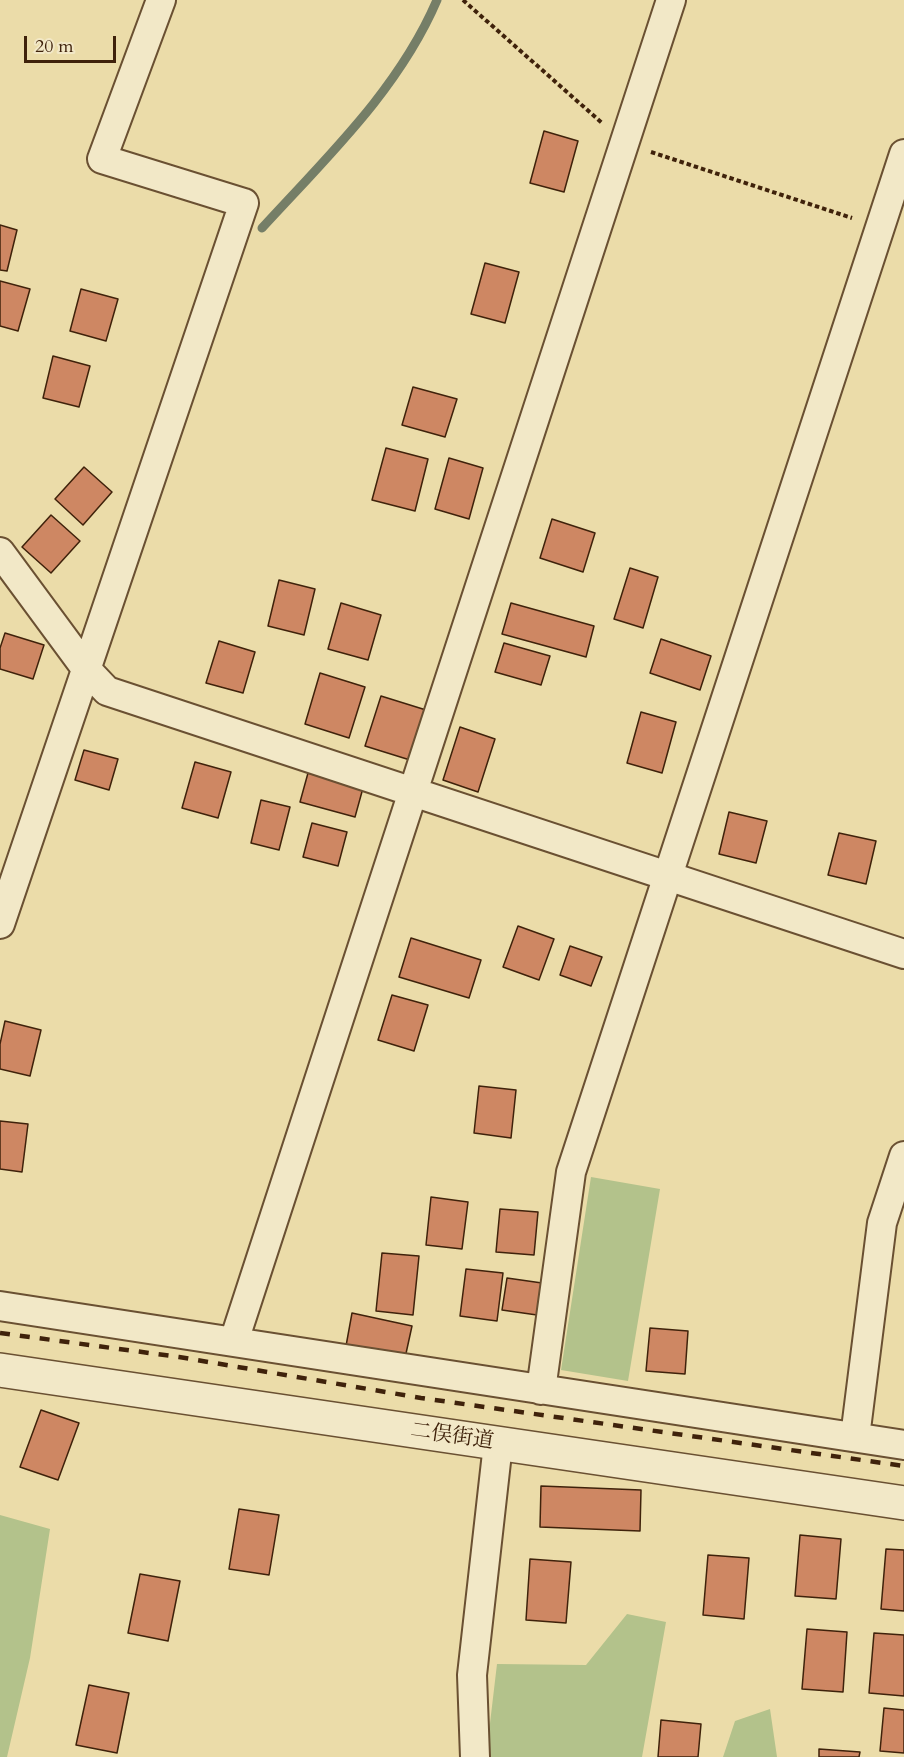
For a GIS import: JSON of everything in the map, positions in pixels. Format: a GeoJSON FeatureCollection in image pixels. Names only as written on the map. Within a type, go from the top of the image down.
{"type":"FeatureCollection","features":[{"type":"Feature","properties":{"kind":"street"},"geometry":{"type":"LineString","coordinates":[[0,924],[244,203],[102,159],[161,0]]}},
{"type":"Feature","properties":{"kind":"street"},"geometry":{"type":"LineString","coordinates":[[234,1341],[671,0]]}},
{"type":"Feature","properties":{"kind":"street"},"geometry":{"type":"LineString","coordinates":[[541,1390],[571,1172],[904,154]]}},
{"type":"Feature","properties":{"kind":"street"},"geometry":{"type":"LineString","coordinates":[[0,552],[87,670],[107,691],[412,789],[904,954]]}},
{"type":"Feature","properties":{"kind":"street"},"geometry":{"type":"LineString","coordinates":[[855,1437],[882,1223],[904,1156]]}},
{"type":"Feature","properties":{"kind":"street"},"geometry":{"type":"LineString","coordinates":[[0,1306],[904,1445]]}},
{"type":"Feature","properties":{"kind":"street","name":"二俣街道"},"geometry":{"type":"LineString","coordinates":[[0,1370],[904,1503]]}},
{"type":"Feature","properties":{"kind":"street"},"geometry":{"type":"LineString","coordinates":[[475,1757],[472,1675],[498,1444]]}},
{"type":"Feature","properties":{"kind":"path"},"geometry":{"type":"LineString","coordinates":[[463,0],[625,143],[881,227]]}},
{"type":"Feature","properties":{"kind":"green space"},"geometry":{"type":"Polygon","coordinates":[[[591,1177],[660,1189],[628,1381],[561,1370],[591,1177]]]}},
{"type":"Feature","properties":{"kind":"green space"},"geometry":{"type":"Polygon","coordinates":[[[0,1515],[50,1529],[30,1658],[7,1757],[0,1757],[0,1515]]]}},
{"type":"Feature","properties":{"kind":"green space"},"geometry":{"type":"Polygon","coordinates":[[[627,1614],[666,1622],[642,1757],[486,1757],[497,1664],[586,1665],[627,1614]]]}},
{"type":"Feature","properties":{"kind":"green space"},"geometry":{"type":"Polygon","coordinates":[[[770,1709],[777,1757],[723,1757],[735,1721],[770,1709]]]}},
{"type":"Feature","properties":{"kind":"building"},"geometry":{"type":"Polygon","coordinates":[[[544,131],[578,141],[564,192],[530,183],[544,131]]]}},
{"type":"Feature","properties":{"kind":"building"},"geometry":{"type":"Polygon","coordinates":[[[0,225],[17,230],[7,271],[0,270],[0,225]]]}},
{"type":"Feature","properties":{"kind":"building"},"geometry":{"type":"Polygon","coordinates":[[[485,263],[519,272],[505,323],[471,314],[485,263]]]}},
{"type":"Feature","properties":{"kind":"building"},"geometry":{"type":"Polygon","coordinates":[[[0,281],[30,289],[18,331],[0,326],[0,281]]]}},
{"type":"Feature","properties":{"kind":"building"},"geometry":{"type":"Polygon","coordinates":[[[81,289],[118,299],[106,341],[70,331],[81,289]]]}},
{"type":"Feature","properties":{"kind":"building"},"geometry":{"type":"Polygon","coordinates":[[[53,356],[90,366],[79,407],[43,398],[53,356]]]}},
{"type":"Feature","properties":{"kind":"building"},"geometry":{"type":"Polygon","coordinates":[[[413,387],[457,399],[445,437],[402,425],[413,387]]]}},
{"type":"Feature","properties":{"kind":"building"},"geometry":{"type":"Polygon","coordinates":[[[386,448],[428,459],[415,511],[372,500],[386,448]]]}},
{"type":"Feature","properties":{"kind":"building"},"geometry":{"type":"Polygon","coordinates":[[[449,458],[483,468],[469,519],[435,509],[449,458]]]}},
{"type":"Feature","properties":{"kind":"building"},"geometry":{"type":"Polygon","coordinates":[[[84,467],[112,492],[83,525],[55,499],[84,467]]]}},
{"type":"Feature","properties":{"kind":"building"},"geometry":{"type":"Polygon","coordinates":[[[51,515],[80,541],[51,573],[22,547],[51,515]]]}},
{"type":"Feature","properties":{"kind":"building"},"geometry":{"type":"Polygon","coordinates":[[[552,519],[595,533],[583,572],[540,558],[552,519]]]}},
{"type":"Feature","properties":{"kind":"building"},"geometry":{"type":"Polygon","coordinates":[[[630,568],[658,577],[643,628],[614,619],[630,568]]]}},
{"type":"Feature","properties":{"kind":"building"},"geometry":{"type":"Polygon","coordinates":[[[279,580],[315,589],[304,635],[268,626],[279,580]]]}},
{"type":"Feature","properties":{"kind":"building"},"geometry":{"type":"Polygon","coordinates":[[[341,603],[381,615],[368,660],[328,649],[341,603]]]}},
{"type":"Feature","properties":{"kind":"building"},"geometry":{"type":"Polygon","coordinates":[[[511,603],[594,626],[586,657],[502,634],[511,603]]]}},
{"type":"Feature","properties":{"kind":"building"},"geometry":{"type":"Polygon","coordinates":[[[5,633],[44,645],[33,679],[0,669],[0,648],[5,633]]]}},
{"type":"Feature","properties":{"kind":"building"},"geometry":{"type":"Polygon","coordinates":[[[661,639],[711,656],[700,690],[650,673],[661,639]]]}},
{"type":"Feature","properties":{"kind":"building"},"geometry":{"type":"Polygon","coordinates":[[[219,641],[255,652],[243,693],[206,683],[219,641]]]}},
{"type":"Feature","properties":{"kind":"building"},"geometry":{"type":"Polygon","coordinates":[[[504,643],[550,656],[541,685],[495,672],[504,643]]]}},
{"type":"Feature","properties":{"kind":"building"},"geometry":{"type":"Polygon","coordinates":[[[320,673],[365,687],[349,738],[305,724],[320,673]]]}},
{"type":"Feature","properties":{"kind":"building"},"geometry":{"type":"Polygon","coordinates":[[[381,696],[426,710],[410,760],[365,746],[381,696]]]}},
{"type":"Feature","properties":{"kind":"building"},"geometry":{"type":"Polygon","coordinates":[[[641,712],[676,722],[662,773],[627,763],[641,712]]]}},
{"type":"Feature","properties":{"kind":"building"},"geometry":{"type":"Polygon","coordinates":[[[460,727],[495,739],[478,792],[443,780],[460,727]]]}},
{"type":"Feature","properties":{"kind":"building"},"geometry":{"type":"Polygon","coordinates":[[[84,750],[118,759],[109,790],[75,780],[84,750]]]}},
{"type":"Feature","properties":{"kind":"building"},"geometry":{"type":"Polygon","coordinates":[[[195,762],[231,772],[218,818],[182,808],[195,762]]]}},
{"type":"Feature","properties":{"kind":"building"},"geometry":{"type":"Polygon","coordinates":[[[308,773],[363,788],[355,817],[300,802],[308,773]]]}},
{"type":"Feature","properties":{"kind":"building"},"geometry":{"type":"Polygon","coordinates":[[[261,800],[290,807],[279,850],[251,843],[261,800]]]}},
{"type":"Feature","properties":{"kind":"building"},"geometry":{"type":"Polygon","coordinates":[[[729,812],[767,821],[756,863],[719,854],[729,812]]]}},
{"type":"Feature","properties":{"kind":"building"},"geometry":{"type":"Polygon","coordinates":[[[312,823],[347,832],[338,866],[303,857],[312,823]]]}},
{"type":"Feature","properties":{"kind":"building"},"geometry":{"type":"Polygon","coordinates":[[[839,833],[876,841],[866,884],[828,875],[839,833]]]}},
{"type":"Feature","properties":{"kind":"building"},"geometry":{"type":"Polygon","coordinates":[[[518,926],[554,939],[539,980],[503,967],[518,926]]]}},
{"type":"Feature","properties":{"kind":"building"},"geometry":{"type":"Polygon","coordinates":[[[411,938],[481,960],[469,998],[399,977],[411,938]]]}},
{"type":"Feature","properties":{"kind":"building"},"geometry":{"type":"Polygon","coordinates":[[[570,946],[602,957],[591,986],[560,975],[570,946]]]}},
{"type":"Feature","properties":{"kind":"building"},"geometry":{"type":"Polygon","coordinates":[[[392,995],[428,1005],[414,1051],[378,1040],[392,995]]]}},
{"type":"Feature","properties":{"kind":"building"},"geometry":{"type":"Polygon","coordinates":[[[5,1021],[41,1030],[30,1076],[0,1069],[0,1044],[5,1021]]]}},
{"type":"Feature","properties":{"kind":"building"},"geometry":{"type":"Polygon","coordinates":[[[479,1086],[516,1090],[511,1138],[474,1133],[479,1086]]]}},
{"type":"Feature","properties":{"kind":"building"},"geometry":{"type":"Polygon","coordinates":[[[0,1121],[28,1124],[22,1172],[0,1169],[0,1121]]]}},
{"type":"Feature","properties":{"kind":"building"},"geometry":{"type":"Polygon","coordinates":[[[431,1197],[468,1202],[462,1249],[426,1245],[431,1197]]]}},
{"type":"Feature","properties":{"kind":"building"},"geometry":{"type":"Polygon","coordinates":[[[500,1209],[538,1212],[534,1255],[496,1252],[500,1209]]]}},
{"type":"Feature","properties":{"kind":"building"},"geometry":{"type":"Polygon","coordinates":[[[382,1253],[419,1256],[413,1315],[376,1311],[382,1253]]]}},
{"type":"Feature","properties":{"kind":"building"},"geometry":{"type":"Polygon","coordinates":[[[466,1269],[503,1273],[497,1321],[460,1316],[466,1269]]]}},
{"type":"Feature","properties":{"kind":"building"},"geometry":{"type":"Polygon","coordinates":[[[507,1278],[542,1283],[537,1315],[502,1310],[507,1278]]]}},
{"type":"Feature","properties":{"kind":"building"},"geometry":{"type":"Polygon","coordinates":[[[352,1313],[412,1326],[405,1358],[346,1346],[352,1313]]]}},
{"type":"Feature","properties":{"kind":"building"},"geometry":{"type":"Polygon","coordinates":[[[650,1328],[688,1331],[685,1374],[646,1371],[650,1328]]]}},
{"type":"Feature","properties":{"kind":"building"},"geometry":{"type":"Polygon","coordinates":[[[41,1410],[79,1423],[58,1480],[20,1467],[41,1410]]]}},
{"type":"Feature","properties":{"kind":"building"},"geometry":{"type":"Polygon","coordinates":[[[541,1486],[641,1490],[640,1531],[540,1527],[541,1486]]]}},
{"type":"Feature","properties":{"kind":"building"},"geometry":{"type":"Polygon","coordinates":[[[239,1509],[279,1515],[269,1575],[229,1569],[239,1509]]]}},
{"type":"Feature","properties":{"kind":"building"},"geometry":{"type":"Polygon","coordinates":[[[800,1535],[841,1539],[836,1599],[795,1596],[800,1535]]]}},
{"type":"Feature","properties":{"kind":"building"},"geometry":{"type":"Polygon","coordinates":[[[886,1549],[904,1550],[904,1611],[881,1609],[886,1549]]]}},
{"type":"Feature","properties":{"kind":"building"},"geometry":{"type":"Polygon","coordinates":[[[708,1555],[749,1558],[744,1619],[703,1615],[708,1555]]]}},
{"type":"Feature","properties":{"kind":"building"},"geometry":{"type":"Polygon","coordinates":[[[530,1559],[571,1562],[566,1623],[526,1620],[530,1559]]]}},
{"type":"Feature","properties":{"kind":"building"},"geometry":{"type":"Polygon","coordinates":[[[140,1574],[180,1581],[168,1641],[128,1633],[140,1574]]]}},
{"type":"Feature","properties":{"kind":"building"},"geometry":{"type":"Polygon","coordinates":[[[807,1629],[847,1632],[843,1692],[802,1689],[807,1629]]]}},
{"type":"Feature","properties":{"kind":"building"},"geometry":{"type":"Polygon","coordinates":[[[874,1633],[904,1635],[904,1696],[869,1693],[874,1633]]]}},
{"type":"Feature","properties":{"kind":"building"},"geometry":{"type":"Polygon","coordinates":[[[89,1685],[129,1693],[117,1753],[76,1745],[89,1685]]]}},
{"type":"Feature","properties":{"kind":"building"},"geometry":{"type":"Polygon","coordinates":[[[884,1708],[904,1710],[904,1753],[880,1751],[884,1708]]]}},
{"type":"Feature","properties":{"kind":"building"},"geometry":{"type":"Polygon","coordinates":[[[661,1720],[701,1724],[698,1757],[658,1757],[661,1720]]]}},
{"type":"Feature","properties":{"kind":"building"},"geometry":{"type":"Polygon","coordinates":[[[819,1749],[860,1752],[859,1757],[819,1757],[819,1749]]]}},
{"type":"Feature","properties":{"kind":"waterway"},"geometry":{"type":"LineString","coordinates":[[262,228],[336,148],[382,93],[403,63],[437,0]]}},
{"type":"Feature","properties":{"kind":"railway"},"geometry":{"type":"LineString","coordinates":[[0,1333],[179,1357],[421,1398],[904,1466]]}}]}
